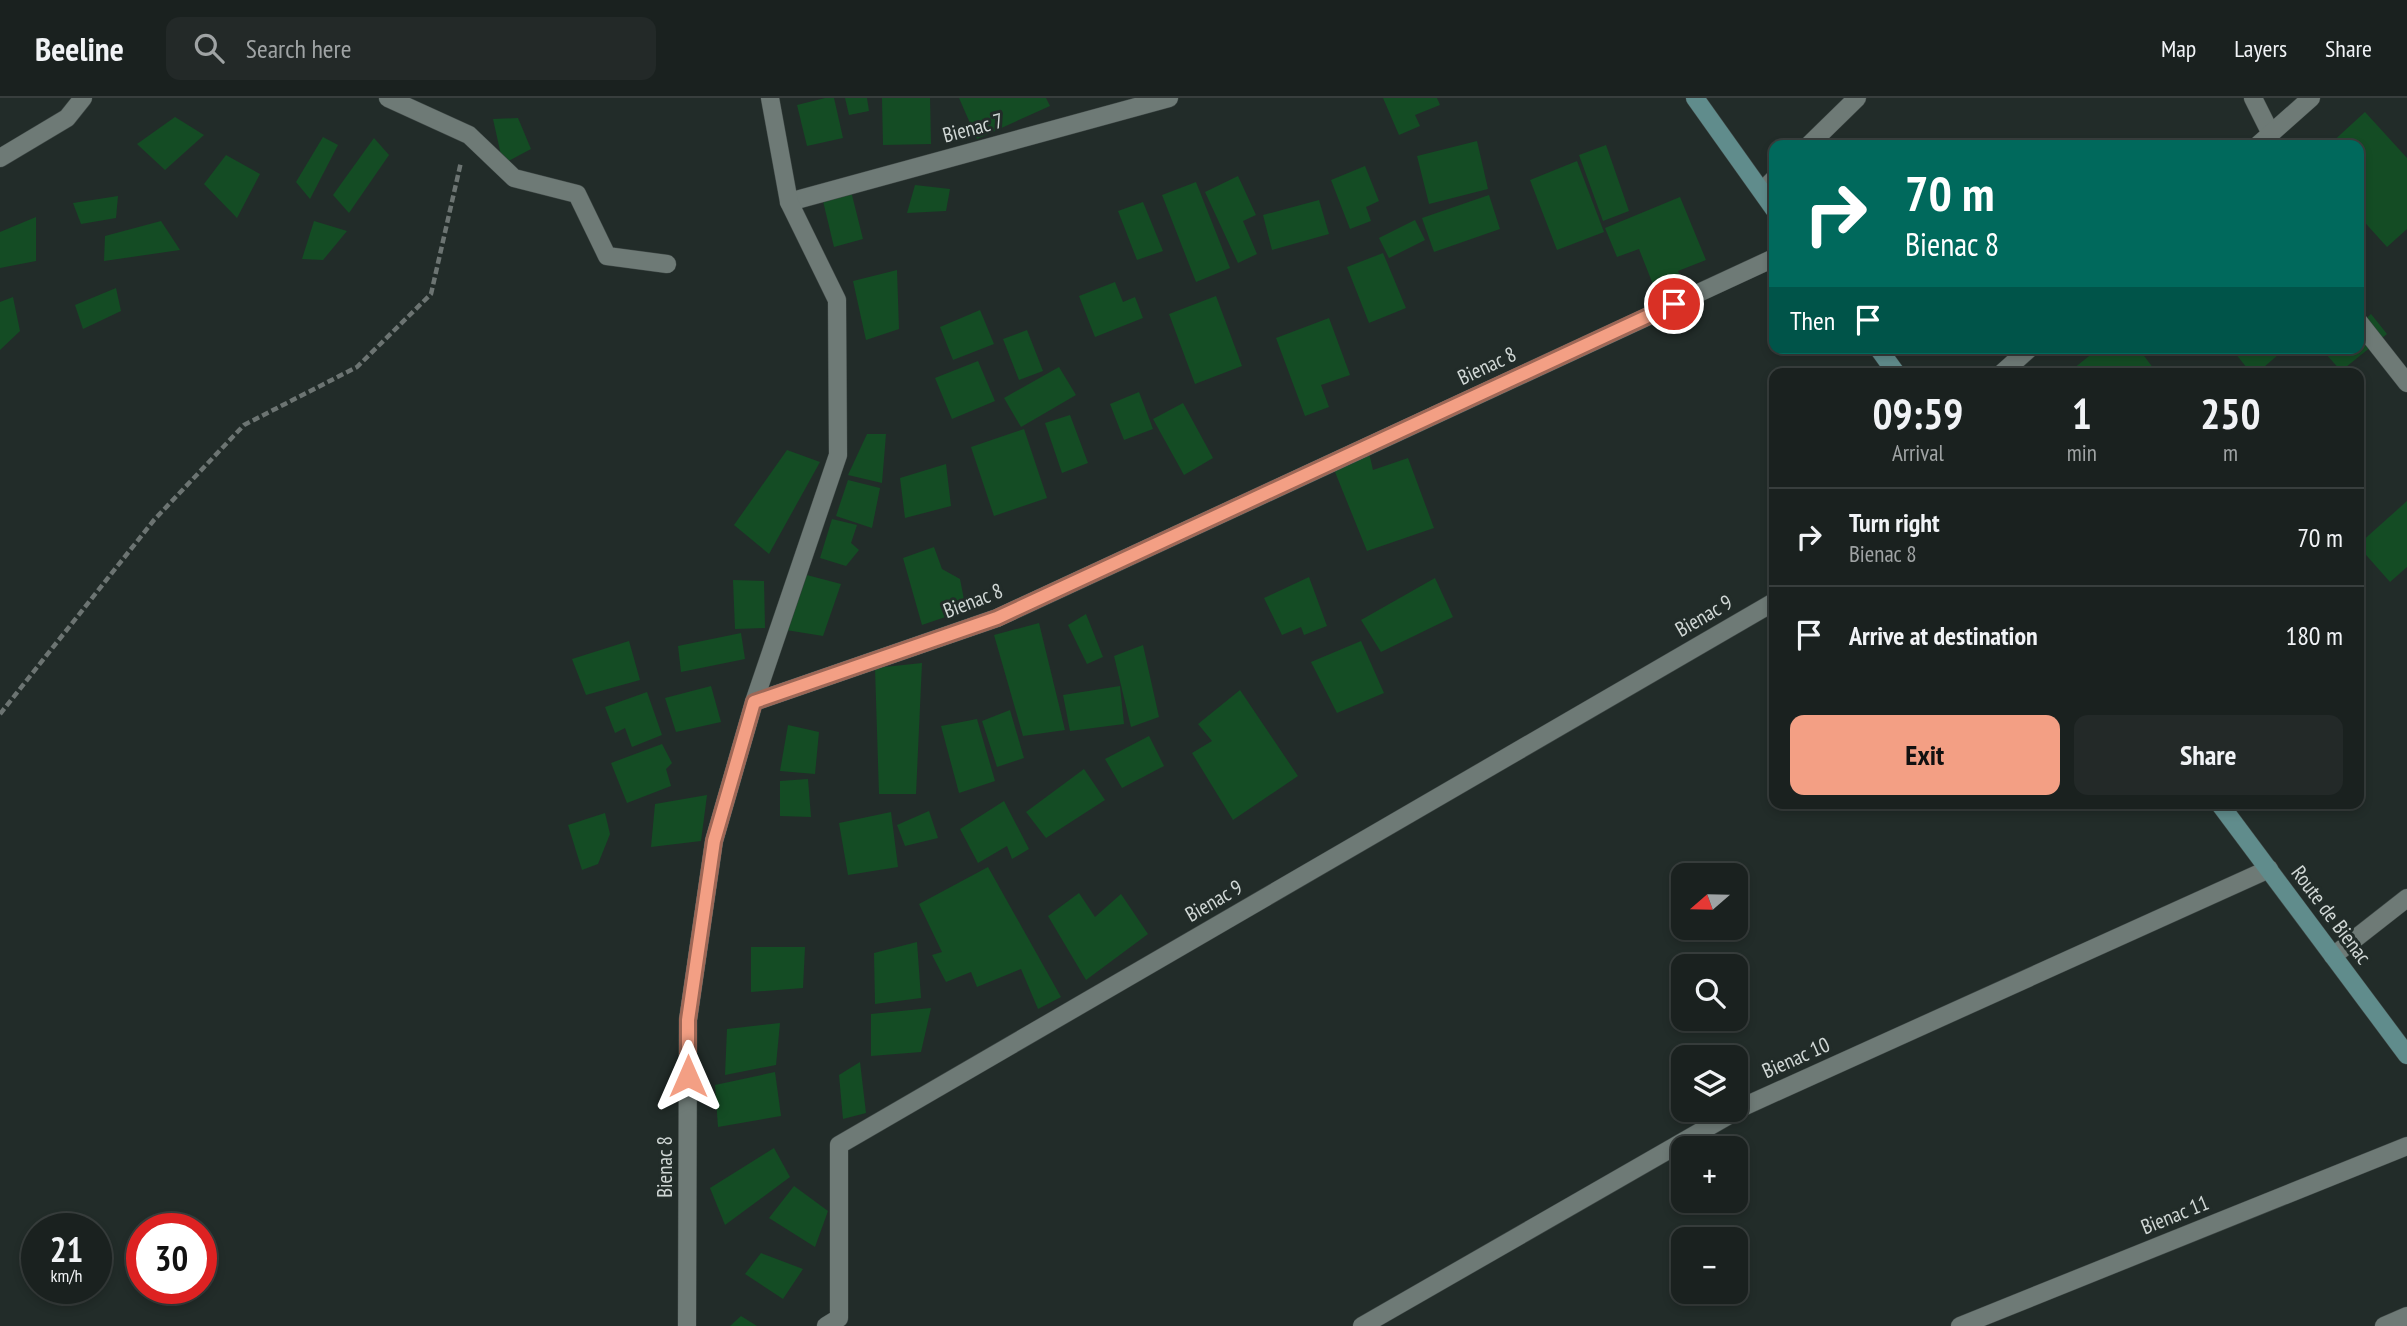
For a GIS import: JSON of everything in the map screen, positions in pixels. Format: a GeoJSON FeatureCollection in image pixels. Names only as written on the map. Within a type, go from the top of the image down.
{"type":"FeatureCollection","features":[{"type":"Feature","properties":{"kind":"main road"},"geometry":{"type":"LineString","coordinates":[[1695,98],[1768,185]]}},
{"type":"Feature","properties":{"kind":"main road","name":"Route de Bienac"},"geometry":{"type":"LineString","coordinates":[[2224,809],[2407,1055]]}},
{"type":"Feature","properties":{"kind":"street"},"geometry":{"type":"LineString","coordinates":[[0,158],[67,118],[83,98]]}},
{"type":"Feature","properties":{"kind":"street"},"geometry":{"type":"LineString","coordinates":[[388,98],[469,135],[514,178],[578,194],[607,256],[667,264]]}},
{"type":"Feature","properties":{"kind":"street"},"geometry":{"type":"LineString","coordinates":[[754,702],[838,455],[837,300],[789,202],[769,98]]}},
{"type":"Feature","properties":{"kind":"street","name":"Bienac 7"},"geometry":{"type":"LineString","coordinates":[[789,202],[1169,98]]}},
{"type":"Feature","properties":{"kind":"street"},"geometry":{"type":"LineString","coordinates":[[1814,140],[1857,98]]}},
{"type":"Feature","properties":{"kind":"street"},"geometry":{"type":"LineString","coordinates":[[2253,98],[2265,139],[2311,98]]}},
{"type":"Feature","properties":{"kind":"street","name":"Bienac 8"},"geometry":{"type":"LineString","coordinates":[[687,1326],[688,1020],[714,841],[754,702],[997,618],[1769,260]]}},
{"type":"Feature","properties":{"kind":"street"},"geometry":{"type":"LineString","coordinates":[[2364,329],[2407,383]]}},
{"type":"Feature","properties":{"kind":"street"},"geometry":{"type":"LineString","coordinates":[[2008,368],[2023,354]]}},
{"type":"Feature","properties":{"kind":"street","name":"Bienac 9"},"geometry":{"type":"LineString","coordinates":[[826,1326],[839,1318],[839,1145],[1769,605]]}},
{"type":"Feature","properties":{"kind":"street","name":"Bienac 10"},"geometry":{"type":"LineString","coordinates":[[1362,1326],[1745,1106],[2269,869]]}},
{"type":"Feature","properties":{"kind":"street"},"geometry":{"type":"LineString","coordinates":[[2333,956],[2407,898]]}},
{"type":"Feature","properties":{"kind":"street","name":"Bienac 11"},"geometry":{"type":"LineString","coordinates":[[1960,1326],[2407,1146]]}},
{"type":"Feature","properties":{"kind":"street"},"geometry":{"type":"LineString","coordinates":[[2384,1326],[2407,1316]]}},
{"type":"Feature","properties":{"kind":"path"},"geometry":{"type":"LineString","coordinates":[[0,714],[154,520],[244,425],[356,367],[431,294],[454,185],[469,135]]}},
{"type":"Feature","properties":{"kind":"building"},"geometry":{"type":"Polygon","coordinates":[[[834,98],[843,138],[807,146],[797,105],[834,98]]]}},
{"type":"Feature","properties":{"kind":"building"},"geometry":{"type":"Polygon","coordinates":[[[845,98],[867,98],[869,111],[849,115],[845,98]]]}},
{"type":"Feature","properties":{"kind":"building"},"geometry":{"type":"Polygon","coordinates":[[[882,98],[930,98],[931,144],[883,145],[882,98]]]}},
{"type":"Feature","properties":{"kind":"building"},"geometry":{"type":"Polygon","coordinates":[[[959,98],[1046,98],[1050,106],[977,139],[959,98]]]}},
{"type":"Feature","properties":{"kind":"building"},"geometry":{"type":"Polygon","coordinates":[[[1383,98],[1437,98],[1440,105],[1415,115],[1420,126],[1399,135],[1383,98]]]}},
{"type":"Feature","properties":{"kind":"building"},"geometry":{"type":"Polygon","coordinates":[[[2365,112],[2407,158],[2407,229],[2387,247],[2364,222],[2364,140],[2334,140],[2365,112]]]}},
{"type":"Feature","properties":{"kind":"building"},"geometry":{"type":"Polygon","coordinates":[[[175,117],[204,135],[165,170],[137,144],[175,117]]]}},
{"type":"Feature","properties":{"kind":"building"},"geometry":{"type":"Polygon","coordinates":[[[518,118],[531,149],[503,164],[493,119],[518,118]]]}},
{"type":"Feature","properties":{"kind":"building"},"geometry":{"type":"Polygon","coordinates":[[[323,137],[338,145],[310,199],[296,182],[323,137]]]}},
{"type":"Feature","properties":{"kind":"building"},"geometry":{"type":"Polygon","coordinates":[[[374,138],[389,155],[349,213],[333,195],[374,138]]]}},
{"type":"Feature","properties":{"kind":"building"},"geometry":{"type":"Polygon","coordinates":[[[1477,141],[1488,189],[1429,204],[1417,156],[1477,141]]]}},
{"type":"Feature","properties":{"kind":"building"},"geometry":{"type":"Polygon","coordinates":[[[1606,145],[1629,211],[1603,221],[1579,155],[1606,145]]]}},
{"type":"Feature","properties":{"kind":"building"},"geometry":{"type":"Polygon","coordinates":[[[226,155],[260,174],[237,218],[204,184],[226,155]]]}},
{"type":"Feature","properties":{"kind":"building"},"geometry":{"type":"Polygon","coordinates":[[[1577,161],[1604,232],[1557,250],[1530,180],[1577,161]]]}},
{"type":"Feature","properties":{"kind":"building"},"geometry":{"type":"Polygon","coordinates":[[[1365,166],[1379,201],[1366,207],[1371,221],[1350,229],[1331,180],[1365,166]]]}},
{"type":"Feature","properties":{"kind":"building"},"geometry":{"type":"Polygon","coordinates":[[[1238,176],[1256,215],[1243,221],[1257,254],[1238,263],[1205,192],[1238,176]]]}},
{"type":"Feature","properties":{"kind":"building"},"geometry":{"type":"Polygon","coordinates":[[[1196,182],[1230,268],[1196,282],[1162,195],[1196,182]]]}},
{"type":"Feature","properties":{"kind":"building"},"geometry":{"type":"Polygon","coordinates":[[[915,185],[950,189],[946,211],[907,213],[915,185]]]}},
{"type":"Feature","properties":{"kind":"building"},"geometry":{"type":"Polygon","coordinates":[[[851,191],[863,239],[834,247],[823,201],[851,191]]]}},
{"type":"Feature","properties":{"kind":"building"},"geometry":{"type":"Polygon","coordinates":[[[1489,195],[1500,229],[1434,252],[1422,218],[1489,195]]]}},
{"type":"Feature","properties":{"kind":"building"},"geometry":{"type":"Polygon","coordinates":[[[118,196],[116,218],[81,224],[73,203],[118,196]]]}},
{"type":"Feature","properties":{"kind":"building"},"geometry":{"type":"Polygon","coordinates":[[[1680,197],[1706,260],[1678,271],[1684,286],[1658,297],[1639,249],[1617,257],[1605,228],[1680,197]]]}},
{"type":"Feature","properties":{"kind":"building"},"geometry":{"type":"Polygon","coordinates":[[[1319,200],[1329,234],[1272,250],[1263,215],[1319,200]]]}},
{"type":"Feature","properties":{"kind":"building"},"geometry":{"type":"Polygon","coordinates":[[[1143,202],[1163,251],[1137,260],[1118,211],[1143,202]]]}},
{"type":"Feature","properties":{"kind":"building"},"geometry":{"type":"Polygon","coordinates":[[[36,217],[36,261],[0,268],[0,232],[36,217]]]}},
{"type":"Feature","properties":{"kind":"building"},"geometry":{"type":"Polygon","coordinates":[[[1415,220],[1425,240],[1389,258],[1379,238],[1415,220]]]}},
{"type":"Feature","properties":{"kind":"building"},"geometry":{"type":"Polygon","coordinates":[[[161,221],[180,250],[104,261],[105,236],[161,221]]]}},
{"type":"Feature","properties":{"kind":"building"},"geometry":{"type":"Polygon","coordinates":[[[314,221],[347,231],[323,260],[302,259],[314,221]]]}},
{"type":"Feature","properties":{"kind":"building"},"geometry":{"type":"Polygon","coordinates":[[[1383,253],[1406,308],[1369,323],[1347,267],[1383,253]]]}},
{"type":"Feature","properties":{"kind":"building"},"geometry":{"type":"Polygon","coordinates":[[[897,270],[899,329],[866,340],[853,281],[897,270]]]}},
{"type":"Feature","properties":{"kind":"building"},"geometry":{"type":"Polygon","coordinates":[[[1115,282],[1123,302],[1135,297],[1143,318],[1095,337],[1079,296],[1115,282]]]}},
{"type":"Feature","properties":{"kind":"building"},"geometry":{"type":"Polygon","coordinates":[[[116,288],[121,311],[83,329],[75,305],[116,288]]]}},
{"type":"Feature","properties":{"kind":"building"},"geometry":{"type":"Polygon","coordinates":[[[1216,296],[1242,366],[1195,384],[1169,314],[1216,296]]]}},
{"type":"Feature","properties":{"kind":"building"},"geometry":{"type":"Polygon","coordinates":[[[13,297],[20,331],[0,350],[0,302],[13,297]]]}},
{"type":"Feature","properties":{"kind":"building"},"geometry":{"type":"Polygon","coordinates":[[[980,310],[994,344],[953,360],[940,327],[980,310]]]}},
{"type":"Feature","properties":{"kind":"building"},"geometry":{"type":"Polygon","coordinates":[[[2371,314],[2387,334],[2364,352],[2364,320],[2371,314]]]}},
{"type":"Feature","properties":{"kind":"building"},"geometry":{"type":"Polygon","coordinates":[[[1329,318],[1350,375],[1321,385],[1329,407],[1305,416],[1276,338],[1329,318]]]}},
{"type":"Feature","properties":{"kind":"building"},"geometry":{"type":"Polygon","coordinates":[[[1027,330],[1043,371],[1019,380],[1003,339],[1027,330]]]}},
{"type":"Feature","properties":{"kind":"building"},"geometry":{"type":"Polygon","coordinates":[[[2092,354],[2143,354],[2153,368],[2074,368],[2092,354]]]}},
{"type":"Feature","properties":{"kind":"building"},"geometry":{"type":"Polygon","coordinates":[[[2236,354],[2279,354],[2263,368],[2247,368],[2236,354]]]}},
{"type":"Feature","properties":{"kind":"building"},"geometry":{"type":"Polygon","coordinates":[[[2326,354],[2362,354],[2345,368],[2338,368],[2326,354]]]}},
{"type":"Feature","properties":{"kind":"building"},"geometry":{"type":"Polygon","coordinates":[[[978,361],[995,401],[952,419],[935,378],[978,361]]]}},
{"type":"Feature","properties":{"kind":"building"},"geometry":{"type":"Polygon","coordinates":[[[1059,367],[1076,395],[1021,427],[1004,398],[1059,367]]]}},
{"type":"Feature","properties":{"kind":"building"},"geometry":{"type":"Polygon","coordinates":[[[1139,392],[1153,429],[1124,440],[1110,404],[1139,392]]]}},
{"type":"Feature","properties":{"kind":"building"},"geometry":{"type":"Polygon","coordinates":[[[1183,403],[1213,458],[1184,475],[1153,419],[1183,403]]]}},
{"type":"Feature","properties":{"kind":"building"},"geometry":{"type":"Polygon","coordinates":[[[1070,415],[1088,463],[1062,473],[1045,423],[1070,415]]]}},
{"type":"Feature","properties":{"kind":"building"},"geometry":{"type":"Polygon","coordinates":[[[1024,429],[1047,498],[994,516],[971,447],[1024,429]]]}},
{"type":"Feature","properties":{"kind":"building"},"geometry":{"type":"Polygon","coordinates":[[[867,434],[886,434],[882,483],[848,475],[867,434]]]}},
{"type":"Feature","properties":{"kind":"building"},"geometry":{"type":"Polygon","coordinates":[[[787,450],[820,462],[769,554],[734,525],[787,450]]]}},
{"type":"Feature","properties":{"kind":"building"},"geometry":{"type":"Polygon","coordinates":[[[1369,453],[1373,470],[1408,458],[1434,528],[1367,551],[1333,467],[1369,453]]]}},
{"type":"Feature","properties":{"kind":"building"},"geometry":{"type":"Polygon","coordinates":[[[946,464],[951,506],[905,518],[900,478],[946,464]]]}},
{"type":"Feature","properties":{"kind":"building"},"geometry":{"type":"Polygon","coordinates":[[[848,480],[880,488],[872,528],[836,516],[848,480]]]}},
{"type":"Feature","properties":{"kind":"building"},"geometry":{"type":"Polygon","coordinates":[[[2407,501],[2407,567],[2390,582],[2364,553],[2364,540],[2407,501]]]}},
{"type":"Feature","properties":{"kind":"building"},"geometry":{"type":"Polygon","coordinates":[[[832,519],[857,525],[851,543],[859,550],[846,566],[820,558],[832,519]]]}},
{"type":"Feature","properties":{"kind":"building"},"geometry":{"type":"Polygon","coordinates":[[[934,547],[942,569],[960,579],[966,610],[922,625],[903,558],[934,547]]]}},
{"type":"Feature","properties":{"kind":"building"},"geometry":{"type":"Polygon","coordinates":[[[803,574],[841,584],[823,636],[786,630],[803,574]]]}},
{"type":"Feature","properties":{"kind":"building"},"geometry":{"type":"Polygon","coordinates":[[[1309,577],[1327,626],[1304,635],[1301,627],[1282,635],[1264,598],[1309,577]]]}},
{"type":"Feature","properties":{"kind":"building"},"geometry":{"type":"Polygon","coordinates":[[[1435,578],[1453,617],[1381,652],[1361,620],[1435,578]]]}},
{"type":"Feature","properties":{"kind":"building"},"geometry":{"type":"Polygon","coordinates":[[[733,580],[764,581],[765,628],[735,629],[733,580]]]}},
{"type":"Feature","properties":{"kind":"building"},"geometry":{"type":"Polygon","coordinates":[[[1086,614],[1103,657],[1087,664],[1068,625],[1086,614]]]}},
{"type":"Feature","properties":{"kind":"building"},"geometry":{"type":"Polygon","coordinates":[[[1039,623],[1065,730],[1023,736],[994,635],[1039,623]]]}},
{"type":"Feature","properties":{"kind":"building"},"geometry":{"type":"Polygon","coordinates":[[[741,633],[745,659],[681,672],[678,646],[741,633]]]}},
{"type":"Feature","properties":{"kind":"building"},"geometry":{"type":"Polygon","coordinates":[[[629,641],[640,680],[586,695],[572,659],[629,641]]]}},
{"type":"Feature","properties":{"kind":"building"},"geometry":{"type":"Polygon","coordinates":[[[1361,641],[1384,693],[1337,713],[1311,662],[1361,641]]]}},
{"type":"Feature","properties":{"kind":"building"},"geometry":{"type":"Polygon","coordinates":[[[1143,645],[1159,717],[1131,727],[1114,656],[1143,645]]]}},
{"type":"Feature","properties":{"kind":"building"},"geometry":{"type":"Polygon","coordinates":[[[922,663],[916,794],[879,794],[875,668],[922,663]]]}},
{"type":"Feature","properties":{"kind":"building"},"geometry":{"type":"Polygon","coordinates":[[[711,686],[721,722],[676,732],[665,698],[711,686]]]}},
{"type":"Feature","properties":{"kind":"building"},"geometry":{"type":"Polygon","coordinates":[[[1120,686],[1124,724],[1070,731],[1063,695],[1120,686]]]}},
{"type":"Feature","properties":{"kind":"building"},"geometry":{"type":"Polygon","coordinates":[[[1240,690],[1298,776],[1233,820],[1192,753],[1212,741],[1198,724],[1240,690]]]}},
{"type":"Feature","properties":{"kind":"building"},"geometry":{"type":"Polygon","coordinates":[[[647,692],[662,735],[632,747],[625,728],[615,733],[605,707],[647,692]]]}},
{"type":"Feature","properties":{"kind":"building"},"geometry":{"type":"Polygon","coordinates":[[[1010,710],[1024,758],[997,767],[982,721],[1010,710]]]}},
{"type":"Feature","properties":{"kind":"building"},"geometry":{"type":"Polygon","coordinates":[[[977,719],[995,781],[959,793],[941,726],[977,719]]]}},
{"type":"Feature","properties":{"kind":"building"},"geometry":{"type":"Polygon","coordinates":[[[788,725],[819,732],[815,774],[780,771],[788,725]]]}},
{"type":"Feature","properties":{"kind":"building"},"geometry":{"type":"Polygon","coordinates":[[[1149,736],[1164,766],[1122,788],[1105,759],[1149,736]]]}},
{"type":"Feature","properties":{"kind":"building"},"geometry":{"type":"Polygon","coordinates":[[[662,744],[672,763],[666,769],[671,786],[627,803],[611,763],[662,744]]]}},
{"type":"Feature","properties":{"kind":"building"},"geometry":{"type":"Polygon","coordinates":[[[1084,769],[1105,800],[1046,838],[1026,812],[1084,769]]]}},
{"type":"Feature","properties":{"kind":"building"},"geometry":{"type":"Polygon","coordinates":[[[808,779],[811,817],[780,816],[780,781],[808,779]]]}},
{"type":"Feature","properties":{"kind":"building"},"geometry":{"type":"Polygon","coordinates":[[[707,795],[701,841],[651,847],[655,804],[707,795]]]}},
{"type":"Feature","properties":{"kind":"building"},"geometry":{"type":"Polygon","coordinates":[[[1004,801],[1029,849],[1012,859],[1007,846],[978,863],[960,829],[1004,801]]]}},
{"type":"Feature","properties":{"kind":"building"},"geometry":{"type":"Polygon","coordinates":[[[929,811],[938,838],[905,846],[897,825],[929,811]]]}},
{"type":"Feature","properties":{"kind":"building"},"geometry":{"type":"Polygon","coordinates":[[[891,812],[898,867],[848,875],[839,823],[891,812]]]}},
{"type":"Feature","properties":{"kind":"building"},"geometry":{"type":"Polygon","coordinates":[[[605,813],[610,834],[598,864],[582,870],[568,825],[605,813]]]}},
{"type":"Feature","properties":{"kind":"building"},"geometry":{"type":"Polygon","coordinates":[[[988,867],[1061,997],[1038,1009],[1021,969],[977,987],[971,972],[946,982],[932,955],[942,952],[919,904],[988,867]]]}},
{"type":"Feature","properties":{"kind":"building"},"geometry":{"type":"Polygon","coordinates":[[[1079,893],[1095,917],[1121,894],[1148,934],[1086,980],[1048,916],[1079,893]]]}},
{"type":"Feature","properties":{"kind":"building"},"geometry":{"type":"Polygon","coordinates":[[[917,942],[921,998],[875,1004],[874,953],[917,942]]]}},
{"type":"Feature","properties":{"kind":"building"},"geometry":{"type":"Polygon","coordinates":[[[751,947],[805,947],[803,988],[751,992],[751,947]]]}},
{"type":"Feature","properties":{"kind":"building"},"geometry":{"type":"Polygon","coordinates":[[[931,1008],[921,1052],[871,1056],[871,1014],[931,1008]]]}},
{"type":"Feature","properties":{"kind":"building"},"geometry":{"type":"Polygon","coordinates":[[[780,1023],[776,1065],[725,1075],[727,1029],[780,1023]]]}},
{"type":"Feature","properties":{"kind":"building"},"geometry":{"type":"Polygon","coordinates":[[[860,1062],[866,1113],[843,1119],[839,1075],[860,1062]]]}},
{"type":"Feature","properties":{"kind":"building"},"geometry":{"type":"Polygon","coordinates":[[[775,1072],[781,1116],[718,1127],[715,1085],[775,1072]]]}},
{"type":"Feature","properties":{"kind":"building"},"geometry":{"type":"Polygon","coordinates":[[[774,1148],[790,1177],[725,1225],[710,1188],[774,1148]]]}},
{"type":"Feature","properties":{"kind":"building"},"geometry":{"type":"Polygon","coordinates":[[[794,1186],[828,1211],[815,1247],[769,1218],[794,1186]]]}},
{"type":"Feature","properties":{"kind":"building"},"geometry":{"type":"Polygon","coordinates":[[[761,1253],[803,1269],[783,1299],[745,1274],[761,1253]]]}},
{"type":"Feature","properties":{"kind":"building"},"geometry":{"type":"Polygon","coordinates":[[[741,1316],[757,1326],[730,1326],[741,1316]]]}},
{"type":"Feature","properties":{"kind":"route"},"geometry":{"type":"LineString","coordinates":[[688,1076],[688,1020],[714,841],[754,702],[997,618],[1674,304]]}}]}
